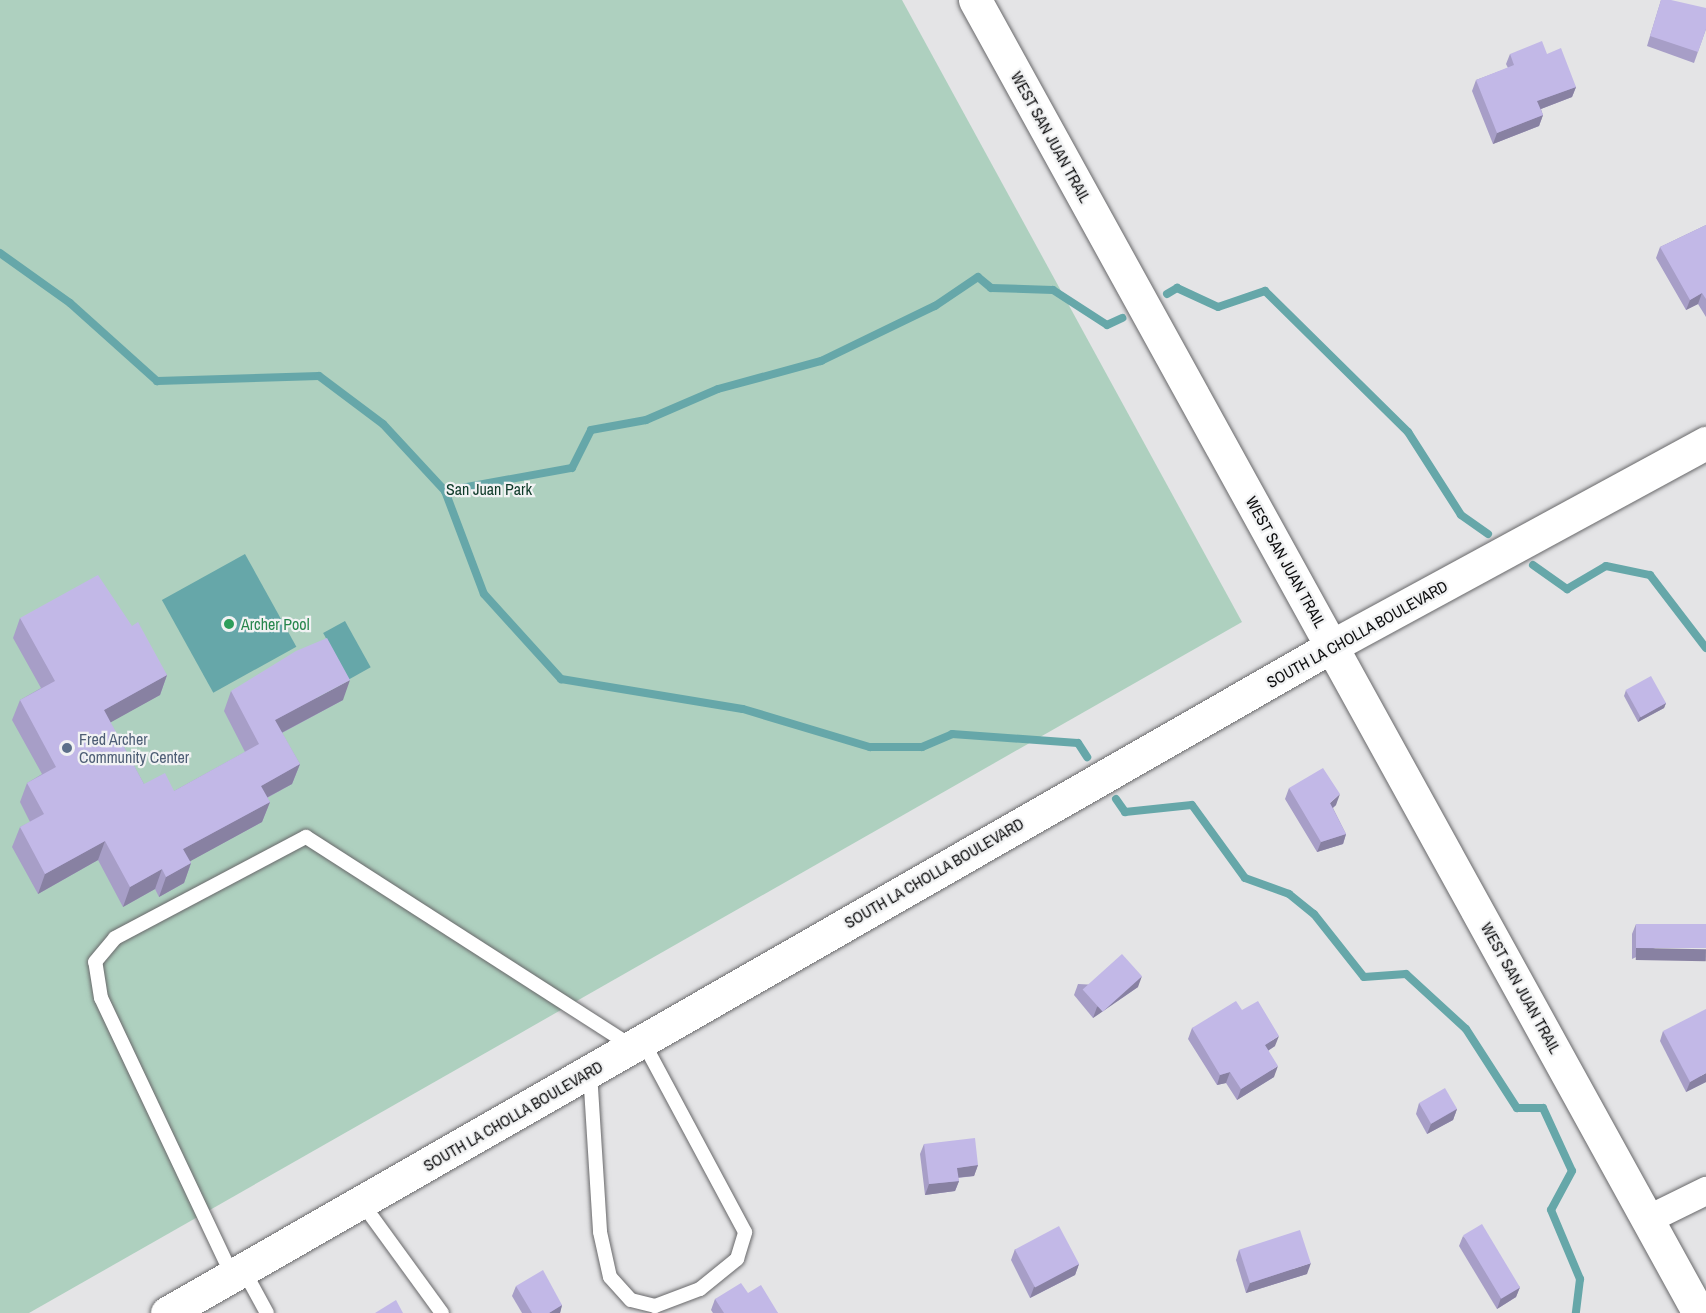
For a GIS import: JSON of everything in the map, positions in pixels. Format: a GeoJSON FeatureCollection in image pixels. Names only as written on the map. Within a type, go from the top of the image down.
{"type":"FeatureCollection","features":[{"type":"Feature","properties":{"kind":"main road","name":"WEST SAN JUAN TRAIL"},"geometry":{"type":"LineString","coordinates":[[975,0],[1699,1313]]}},
{"type":"Feature","properties":{"kind":"main road","name":"SOUTH LA CHOLLA BOULEVARD"},"geometry":{"type":"LineString","coordinates":[[167,1313],[1332,646],[1706,443]]}},
{"type":"Feature","properties":{"kind":"street"},"geometry":{"type":"LineString","coordinates":[[1649,1219],[1706,1191]]}},
{"type":"Feature","properties":{"kind":"lane"},"geometry":{"type":"LineString","coordinates":[[267,1313],[237,1272],[101,998],[95,962],[115,938],[306,837],[637,1043],[746,1232],[737,1259],[700,1289],[655,1306],[631,1300],[610,1277],[600,1232],[590,1071]]}},
{"type":"Feature","properties":{"kind":"lane"},"geometry":{"type":"LineString","coordinates":[[362,1203],[442,1313]]}},
{"type":"Feature","properties":{"kind":"green space","name":"San Juan Park"},"geometry":{"type":"Polygon","coordinates":[[[0,0],[902,0],[1242,622],[29,1313],[0,1313],[0,0]]]}},
{"type":"Feature","properties":{"kind":"water","name":"Archer Pool"},"geometry":{"type":"Polygon","coordinates":[[[245,554],[296,647],[213,693],[162,600],[245,554]]]}},
{"type":"Feature","properties":{"kind":"water","name":"Archer Pool"},"geometry":{"type":"Polygon","coordinates":[[[345,621],[371,667],[349,679],[323,633],[345,621]]]}},
{"type":"Feature","properties":{"kind":"building"},"geometry":{"type":"Polygon","coordinates":[[[1661,0],[1706,8],[1706,29],[1698,52],[1650,36],[1661,0]]]}},
{"type":"Feature","properties":{"kind":"building"},"geometry":{"type":"Polygon","coordinates":[[[1542,41],[1547,54],[1561,48],[1576,87],[1537,101],[1543,115],[1497,133],[1476,80],[1514,65],[1510,54],[1542,41]]]}},
{"type":"Feature","properties":{"kind":"building"},"geometry":{"type":"Polygon","coordinates":[[[1706,225],[1706,299],[1702,293],[1690,300],[1660,247],[1706,225]]]}},
{"type":"Feature","properties":{"kind":"building","name":"Fred Archer Community Center"},"geometry":{"type":"Polygon","coordinates":[[[98,575],[132,626],[138,622],[167,675],[104,710],[144,784],[165,773],[174,791],[259,744],[231,691],[296,651],[327,638],[350,680],[275,720],[300,764],[261,786],[270,802],[183,849],[191,863],[166,877],[162,869],[130,887],[105,841],[45,874],[20,827],[44,814],[27,783],[56,767],[20,700],[55,681],[20,618],[98,575]]]}},
{"type":"Feature","properties":{"kind":"building"},"geometry":{"type":"Polygon","coordinates":[[[1651,676],[1666,703],[1641,717],[1626,690],[1651,676]]]}},
{"type":"Feature","properties":{"kind":"building"},"geometry":{"type":"Polygon","coordinates":[[[1323,768],[1340,794],[1330,803],[1346,834],[1321,842],[1289,788],[1323,768]]]}},
{"type":"Feature","properties":{"kind":"building"},"geometry":{"type":"Polygon","coordinates":[[[1636,924],[1706,924],[1706,948],[1636,948],[1636,924]]]}},
{"type":"Feature","properties":{"kind":"building"},"geometry":{"type":"Polygon","coordinates":[[[1122,954],[1142,976],[1103,1012],[1083,989],[1122,954]]]}},
{"type":"Feature","properties":{"kind":"building"},"geometry":{"type":"Polygon","coordinates":[[[1236,1001],[1242,1010],[1258,1001],[1279,1036],[1265,1045],[1278,1066],[1241,1089],[1230,1072],[1220,1075],[1192,1028],[1236,1001]]]}},
{"type":"Feature","properties":{"kind":"building"},"geometry":{"type":"Polygon","coordinates":[[[1706,1009],[1706,1073],[1690,1082],[1663,1031],[1706,1009]]]}},
{"type":"Feature","properties":{"kind":"building"},"geometry":{"type":"Polygon","coordinates":[[[1445,1088],[1457,1109],[1431,1124],[1419,1103],[1445,1088]]]}},
{"type":"Feature","properties":{"kind":"building"},"geometry":{"type":"Polygon","coordinates":[[[975,1138],[978,1165],[957,1168],[959,1181],[929,1184],[924,1144],[975,1138]]]}},
{"type":"Feature","properties":{"kind":"building"},"geometry":{"type":"Polygon","coordinates":[[[1482,1224],[1520,1287],[1501,1299],[1463,1235],[1482,1224]]]}},
{"type":"Feature","properties":{"kind":"building"},"geometry":{"type":"Polygon","coordinates":[[[1059,1226],[1079,1264],[1035,1287],[1015,1249],[1059,1226]]]}},
{"type":"Feature","properties":{"kind":"building"},"geometry":{"type":"Polygon","coordinates":[[[1300,1230],[1311,1263],[1250,1283],[1239,1250],[1300,1230]]]}},
{"type":"Feature","properties":{"kind":"building"},"geometry":{"type":"Polygon","coordinates":[[[543,1270],[562,1305],[549,1313],[532,1313],[516,1286],[543,1270]]]}},
{"type":"Feature","properties":{"kind":"building"},"geometry":{"type":"Polygon","coordinates":[[[741,1283],[748,1293],[761,1285],[778,1313],[724,1313],[715,1299],[741,1283]]]}},
{"type":"Feature","properties":{"kind":"building"},"geometry":{"type":"Polygon","coordinates":[[[396,1300],[403,1313],[375,1313],[396,1300]]]}},
{"type":"Feature","properties":{"kind":"waterway"},"geometry":{"type":"LineString","coordinates":[[0,253],[70,303],[157,381],[319,376],[383,424],[445,491],[484,594],[561,679],[743,709],[870,747],[922,747],[952,734],[1078,743],[1087,757]]}},
{"type":"Feature","properties":{"kind":"waterway"},"geometry":{"type":"LineString","coordinates":[[445,491],[572,468],[591,430],[646,420],[718,389],[821,361],[935,306],[978,277],[991,288],[1053,290],[1107,325],[1122,318]]}},
{"type":"Feature","properties":{"kind":"waterway"},"geometry":{"type":"LineString","coordinates":[[1167,294],[1177,288],[1218,307],[1265,291],[1408,432],[1461,515],[1488,534]]}},
{"type":"Feature","properties":{"kind":"waterway"},"geometry":{"type":"LineString","coordinates":[[1533,565],[1567,589],[1606,566],[1650,575],[1706,648]]}},
{"type":"Feature","properties":{"kind":"waterway"},"geometry":{"type":"LineString","coordinates":[[1116,799],[1125,812],[1192,805],[1245,878],[1289,894],[1314,914],[1364,977],[1406,974],[1466,1029],[1517,1108],[1543,1108],[1572,1171],[1551,1210],[1580,1279],[1576,1313]]}},
{"type":"Feature","properties":{"kind":"place","name":"Archer Pool"},"geometry":{"type":"Point","coordinates":[229,624]}},
{"type":"Feature","properties":{"kind":"place","name":"Fred Archer Community Center"},"geometry":{"type":"Point","coordinates":[67,748]}}]}
